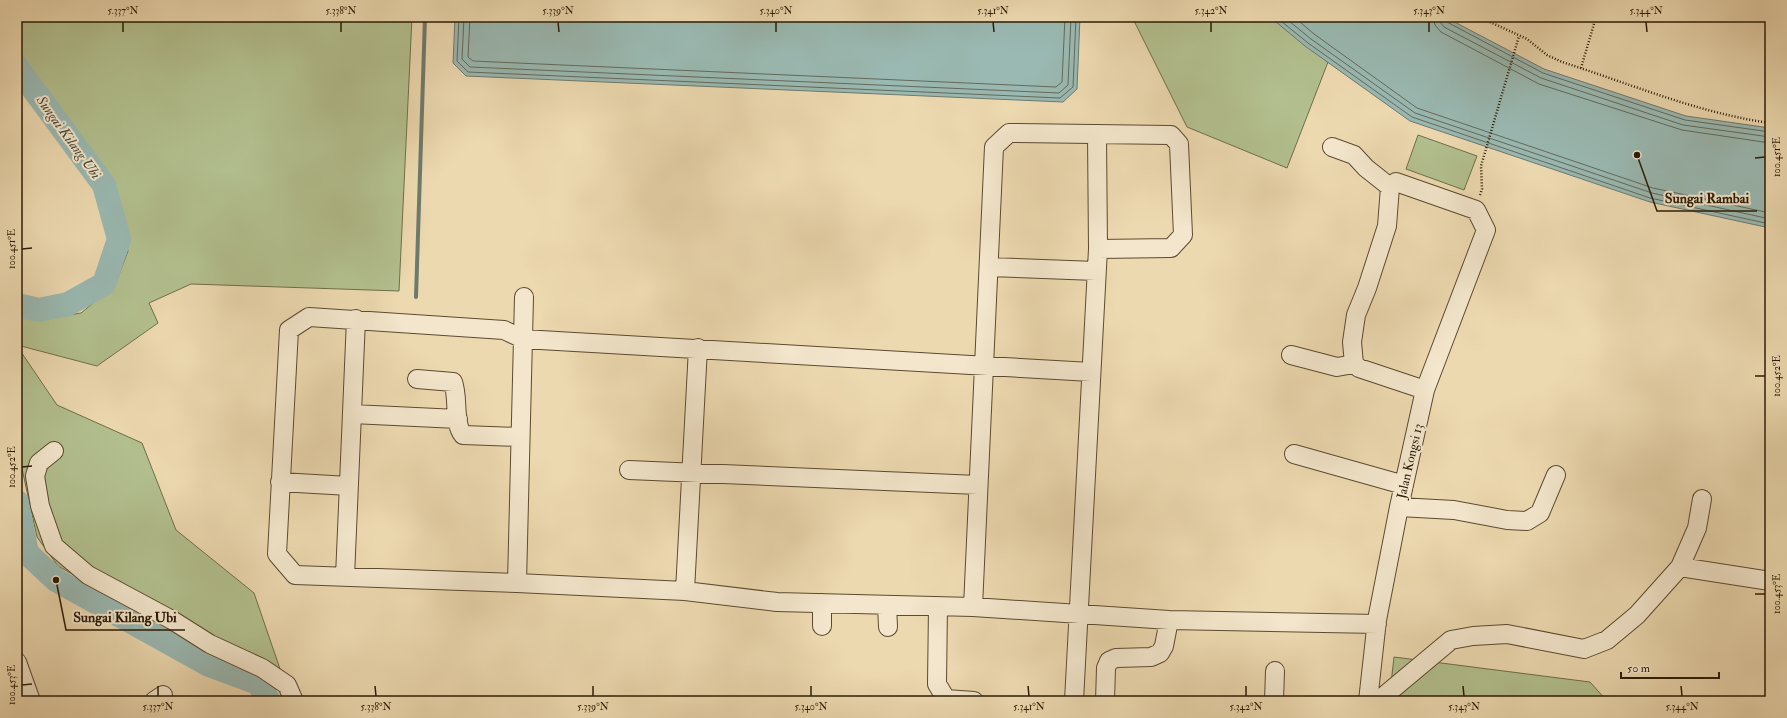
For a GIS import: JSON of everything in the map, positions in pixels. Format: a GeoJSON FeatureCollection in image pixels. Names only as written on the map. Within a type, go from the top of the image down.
{"type":"FeatureCollection","features":[{"type":"Feature","properties":{"kind":"street"},"geometry":{"type":"LineString","coordinates":[[973,607],[994,147],[1009,133],[1171,135],[1180,144],[1183,235],[1172,248],[1098,249]]}},
{"type":"Feature","properties":{"kind":"street"},"geometry":{"type":"LineString","coordinates":[[1074,701],[1080,615],[1098,249],[1097,134]]}},
{"type":"Feature","properties":{"kind":"street"},"geometry":{"type":"LineString","coordinates":[[1332,147],[1354,155],[1366,168],[1390,187]]}},
{"type":"Feature","properties":{"kind":"street"},"geometry":{"type":"LineString","coordinates":[[1354,364],[1352,342],[1356,315],[1367,288],[1387,226],[1390,187],[1396,182],[1476,210]]}},
{"type":"Feature","properties":{"kind":"street","name":"Jalan Kongsi 13"},"geometry":{"type":"LineString","coordinates":[[1368,701],[1377,624],[1399,507],[1425,390],[1486,230],[1476,210]]}},
{"type":"Feature","properties":{"kind":"street"},"geometry":{"type":"LineString","coordinates":[[989,267],[1096,271]]}},
{"type":"Feature","properties":{"kind":"street"},"geometry":{"type":"LineString","coordinates":[[517,583],[524,297]]}},
{"type":"Feature","properties":{"kind":"street"},"geometry":{"type":"LineString","coordinates":[[1091,372],[523,339],[504,330],[356,319],[309,318],[289,330],[277,554],[295,575],[685,591],[777,602],[973,607],[1169,620],[1377,624]]}},
{"type":"Feature","properties":{"kind":"street"},"geometry":{"type":"LineString","coordinates":[[345,577],[356,319]]}},
{"type":"Feature","properties":{"kind":"street"},"geometry":{"type":"LineString","coordinates":[[685,591],[698,348]]}},
{"type":"Feature","properties":{"kind":"street"},"geometry":{"type":"LineString","coordinates":[[1291,355],[1337,366],[1354,364],[1359,368],[1425,390]]}},
{"type":"Feature","properties":{"kind":"street"},"geometry":{"type":"LineString","coordinates":[[417,379],[453,382],[456,392],[458,429],[463,435],[520,437]]}},
{"type":"Feature","properties":{"kind":"street"},"geometry":{"type":"LineString","coordinates":[[352,414],[458,419]]}},
{"type":"Feature","properties":{"kind":"street"},"geometry":{"type":"LineString","coordinates":[[54,451],[39,462],[35,476],[40,506],[54,546],[88,575],[172,620],[210,644],[262,668],[287,685],[294,701]]}},
{"type":"Feature","properties":{"kind":"street"},"geometry":{"type":"LineString","coordinates":[[1294,454],[1404,485]]}},
{"type":"Feature","properties":{"kind":"street"},"geometry":{"type":"LineString","coordinates":[[629,470],[978,485]]}},
{"type":"Feature","properties":{"kind":"street"},"geometry":{"type":"LineString","coordinates":[[1399,507],[1454,510],[1507,520],[1527,522],[1540,513],[1556,475]]}},
{"type":"Feature","properties":{"kind":"street"},"geometry":{"type":"LineString","coordinates":[[280,482],[349,486]]}},
{"type":"Feature","properties":{"kind":"street"},"geometry":{"type":"LineString","coordinates":[[1378,701],[1451,640],[1473,636],[1507,634],[1584,649],[1607,640],[1637,615],[1680,567],[1697,528],[1702,499]]}},
{"type":"Feature","properties":{"kind":"street"},"geometry":{"type":"LineString","coordinates":[[1680,567],[1770,581]]}},
{"type":"Feature","properties":{"kind":"street"},"geometry":{"type":"LineString","coordinates":[[822,603],[822,626]]}},
{"type":"Feature","properties":{"kind":"street"},"geometry":{"type":"LineString","coordinates":[[888,605],[888,627]]}},
{"type":"Feature","properties":{"kind":"street"},"geometry":{"type":"LineString","coordinates":[[938,606],[937,684],[946,699],[974,701]]}},
{"type":"Feature","properties":{"kind":"street"},"geometry":{"type":"LineString","coordinates":[[1105,701],[1106,668],[1109,661],[1116,658],[1151,657],[1160,653],[1164,646],[1169,620]]}},
{"type":"Feature","properties":{"kind":"street"},"geometry":{"type":"LineString","coordinates":[[17,662],[31,701]]}},
{"type":"Feature","properties":{"kind":"street"},"geometry":{"type":"LineString","coordinates":[[1274,701],[1275,671]]}},
{"type":"Feature","properties":{"kind":"path"},"geometry":{"type":"LineString","coordinates":[[1479,17],[1527,39],[1547,55],[1562,62],[1695,107],[1743,119],[1770,123]]}},
{"type":"Feature","properties":{"kind":"path"},"geometry":{"type":"LineString","coordinates":[[1580,68],[1596,17]]}},
{"type":"Feature","properties":{"kind":"path"},"geometry":{"type":"LineString","coordinates":[[1476,210],[1482,190],[1480,166],[1519,36]]}},
{"type":"Feature","properties":{"kind":"green space"},"geometry":{"type":"Polygon","coordinates":[[[17,17],[412,17],[399,291],[191,284],[149,303],[158,323],[97,366],[17,345],[17,313],[44,319],[81,313],[115,285],[128,251],[120,213],[99,163],[69,132],[17,62],[17,17]]]}},
{"type":"Feature","properties":{"kind":"green space"},"geometry":{"type":"Polygon","coordinates":[[[1132,17],[1270,17],[1328,62],[1287,168],[1187,127],[1132,17]]]}},
{"type":"Feature","properties":{"kind":"green space"},"geometry":{"type":"Polygon","coordinates":[[[1418,135],[1477,156],[1464,190],[1406,169],[1418,135]]]}},
{"type":"Feature","properties":{"kind":"green space"},"geometry":{"type":"Polygon","coordinates":[[[17,346],[57,405],[142,443],[176,530],[254,593],[290,698],[254,670],[225,660],[58,566],[37,537],[17,446],[17,346]]]}},
{"type":"Feature","properties":{"kind":"green space"},"geometry":{"type":"Polygon","coordinates":[[[1394,657],[1590,682],[1607,701],[1389,701],[1394,657]]]}},
{"type":"Feature","properties":{"kind":"water"},"geometry":{"type":"Polygon","coordinates":[[[455,17],[1080,17],[1077,89],[1063,102],[466,76],[453,63],[455,17]]]}},
{"type":"Feature","properties":{"kind":"water"},"geometry":{"type":"Polygon","coordinates":[[[1270,17],[1445,17],[1544,69],[1686,116],[1770,128],[1770,228],[1650,202],[1410,121],[1305,46],[1270,17]]]}},
{"type":"Feature","properties":{"kind":"waterway"},"geometry":{"type":"LineString","coordinates":[[416,297],[425,17]]}},
{"type":"Feature","properties":{"kind":"waterway","name":"Sungai Kilang Ubi"},"geometry":{"type":"LineString","coordinates":[[17,67],[104,185],[119,239],[104,284],[68,304],[39,310],[17,305]]}},
{"type":"Feature","properties":{"kind":"waterway","name":"Sungai Kilang Ubi"},"geometry":{"type":"LineString","coordinates":[[17,502],[27,553],[56,580],[209,665],[258,683],[269,701]]}},
{"type":"Feature","properties":{"kind":"place","name":"Sungai Rambai"},"geometry":{"type":"Point","coordinates":[1637,155]}},
{"type":"Feature","properties":{"kind":"place","name":"Sungai Kilang Ubi"},"geometry":{"type":"Point","coordinates":[56,580]}}]}
